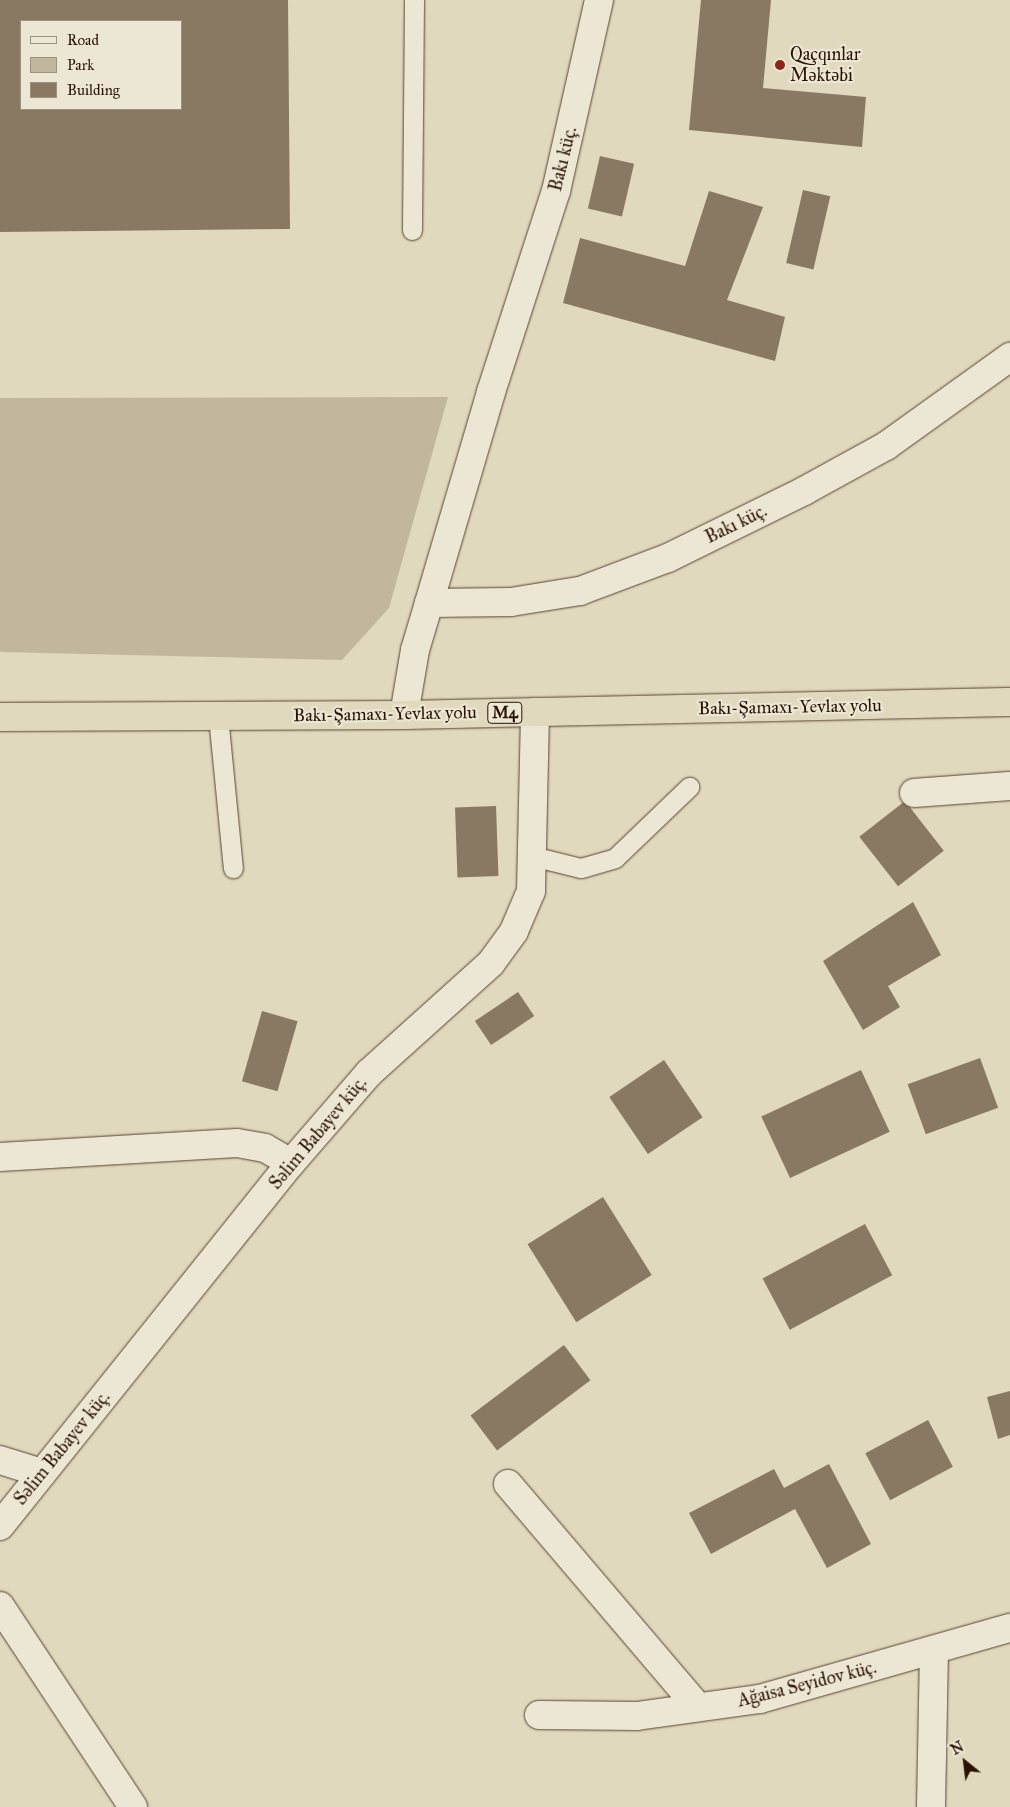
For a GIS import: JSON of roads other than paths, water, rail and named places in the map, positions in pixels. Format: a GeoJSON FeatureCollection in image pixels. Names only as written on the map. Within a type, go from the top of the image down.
{"type":"FeatureCollection","features":[{"type":"Feature","properties":{"kind":"highway","name":"Bakı-Şamaxı-Yevlax yolu"},"geometry":{"type":"LineString","coordinates":[[0,717],[404,715],[1010,702]]}},
{"type":"Feature","properties":{"kind":"street","name":"Bakı küç."},"geometry":{"type":"LineString","coordinates":[[404,715],[415,650],[428,603],[491,392],[556,192],[599,0]]}},
{"type":"Feature","properties":{"kind":"street","name":"Bakı küç."},"geometry":{"type":"LineString","coordinates":[[428,603],[511,602],[580,591],[668,558],[804,491],[886,446],[1010,357]]}},
{"type":"Feature","properties":{"kind":"street","name":"Səlim Babayev küç."},"geometry":{"type":"LineString","coordinates":[[0,1526],[291,1163],[369,1073],[491,963],[514,931],[531,891],[535,712]]}},
{"type":"Feature","properties":{"kind":"street"},"geometry":{"type":"LineString","coordinates":[[914,793],[1010,786]]}},
{"type":"Feature","properties":{"kind":"street"},"geometry":{"type":"LineString","coordinates":[[0,1157],[237,1143],[265,1148],[291,1163]]}},
{"type":"Feature","properties":{"kind":"street"},"geometry":{"type":"LineString","coordinates":[[0,1460],[42,1473]]}},
{"type":"Feature","properties":{"kind":"street"},"geometry":{"type":"LineString","coordinates":[[508,1484],[698,1708]]}},
{"type":"Feature","properties":{"kind":"street"},"geometry":{"type":"LineString","coordinates":[[0,1606],[133,1807]]}},
{"type":"Feature","properties":{"kind":"street","name":"Ağaisa Seyidov küç."},"geometry":{"type":"LineString","coordinates":[[539,1715],[637,1716],[760,1699],[1010,1628]]}},
{"type":"Feature","properties":{"kind":"street"},"geometry":{"type":"LineString","coordinates":[[931,1807],[934,1650]]}},
{"type":"Feature","properties":{"kind":"lane"},"geometry":{"type":"LineString","coordinates":[[412,230],[414,0]]}},
{"type":"Feature","properties":{"kind":"lane"},"geometry":{"type":"LineString","coordinates":[[218,716],[232,868]]}},
{"type":"Feature","properties":{"kind":"lane"},"geometry":{"type":"LineString","coordinates":[[532,856],[581,868],[615,858],[688,787]]}},
{"type":"Feature","properties":{"kind":"place","name":"Qaçqınlar Məktəbi"},"geometry":{"type":"Point","coordinates":[780,65]}}]}
